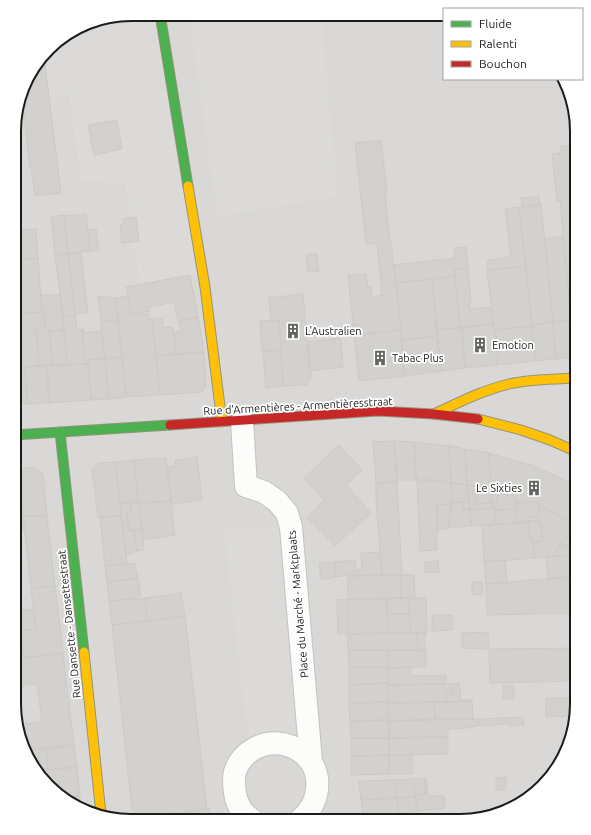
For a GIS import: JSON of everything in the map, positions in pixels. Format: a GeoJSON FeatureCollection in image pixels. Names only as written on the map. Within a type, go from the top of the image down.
{"type":"FeatureCollection","features":[{"type":"Feature","properties":{"kind":"street"},"geometry":{"type":"LineString","coordinates":[[161,21],[186,176],[232,422]]}},
{"type":"Feature","properties":{"kind":"street"},"geometry":{"type":"LineString","coordinates":[[433,414],[503,386],[536,381],[570,379]]}},
{"type":"Feature","properties":{"kind":"street","name":"Rue d'Armentières - Armentièresstraat"},"geometry":{"type":"LineString","coordinates":[[21,435],[232,422],[378,411],[433,414],[476,419],[521,430],[570,449]]}},
{"type":"Feature","properties":{"kind":"street","name":"Place du Marché - Marktplaats"},"geometry":{"type":"LineString","coordinates":[[232,422],[246,486],[264,492],[277,501],[286,513],[291,527],[311,762]]}},
{"type":"Feature","properties":{"kind":"street","name":"Rue Dansette - Dansettestraat"},"geometry":{"type":"LineString","coordinates":[[60,432],[101,810]]}},
{"type":"Feature","properties":{"kind":"street","name":"Place du Marché - Marktplaats"},"geometry":{"type":"LineString","coordinates":[[245,814],[236,799],[233,786],[235,772],[242,759],[252,750],[264,744],[277,743],[291,745],[302,752],[311,762],[317,774],[318,788],[315,801],[306,814]]}},
{"type":"Feature","properties":{"kind":"shaded area"},"geometry":{"type":"Polygon","coordinates":[[[124,21],[157,21],[198,273],[141,283],[126,182],[82,180],[70,94],[49,97],[45,63],[58,48],[89,29],[109,23],[124,21]]]}},
{"type":"Feature","properties":{"kind":"shaded area"},"geometry":{"type":"Polygon","coordinates":[[[157,21],[443,21],[443,80],[558,80],[559,82],[568,109],[570,124],[570,711],[568,726],[559,753],[543,777],[533,787],[509,803],[482,812],[460,814],[116,813],[89,806],[58,787],[48,777],[32,753],[23,726],[21,711],[21,131],[22,116],[29,89],[45,63],[49,96],[70,94],[82,180],[126,182],[141,283],[198,273],[157,21]]]}},
{"type":"Feature","properties":{"kind":"shaded area"},"geometry":{"type":"Polygon","coordinates":[[[190,21],[322,21],[338,196],[217,216],[190,21]]]}},
{"type":"Feature","properties":{"kind":"shaded area"},"geometry":{"type":"Polygon","coordinates":[[[280,526],[302,737],[291,733],[273,730],[248,738],[224,530],[280,526]]]}},
{"type":"Feature","properties":{"kind":"building"},"geometry":{"type":"Polygon","coordinates":[[[43,65],[45,65],[61,193],[35,196],[24,109],[29,89],[43,65]]]}},
{"type":"Feature","properties":{"kind":"building"},"geometry":{"type":"Polygon","coordinates":[[[117,120],[122,149],[94,155],[88,125],[117,120]]]}},
{"type":"Feature","properties":{"kind":"building"},"geometry":{"type":"Polygon","coordinates":[[[381,140],[387,192],[385,193],[390,242],[401,330],[360,335],[358,324],[353,324],[348,275],[366,274],[368,287],[371,287],[372,297],[382,295],[377,243],[366,244],[355,143],[381,140]]]}},
{"type":"Feature","properties":{"kind":"building"},"geometry":{"type":"Polygon","coordinates":[[[570,145],[570,310],[560,201],[557,201],[552,154],[561,153],[560,146],[570,145]]]}},
{"type":"Feature","properties":{"kind":"building"},"geometry":{"type":"Polygon","coordinates":[[[539,196],[540,205],[522,207],[521,198],[539,196]]]}},
{"type":"Feature","properties":{"kind":"building"},"geometry":{"type":"Polygon","coordinates":[[[541,204],[553,322],[532,325],[519,207],[541,204]]]}},
{"type":"Feature","properties":{"kind":"building"},"geometry":{"type":"Polygon","coordinates":[[[519,207],[526,266],[487,270],[488,260],[511,257],[505,209],[519,207]]]}},
{"type":"Feature","properties":{"kind":"building"},"geometry":{"type":"Polygon","coordinates":[[[86,214],[90,251],[68,254],[64,216],[86,214]]]}},
{"type":"Feature","properties":{"kind":"building"},"geometry":{"type":"Polygon","coordinates":[[[64,215],[68,254],[55,255],[51,217],[64,215]]]}},
{"type":"Feature","properties":{"kind":"building"},"geometry":{"type":"Polygon","coordinates":[[[136,217],[139,241],[122,243],[120,225],[124,224],[123,219],[136,217]]]}},
{"type":"Feature","properties":{"kind":"building"},"geometry":{"type":"Polygon","coordinates":[[[36,229],[38,258],[21,259],[21,230],[36,229]]]}},
{"type":"Feature","properties":{"kind":"building"},"geometry":{"type":"Polygon","coordinates":[[[96,229],[99,250],[90,251],[88,230],[96,229]]]}},
{"type":"Feature","properties":{"kind":"building"},"geometry":{"type":"Polygon","coordinates":[[[563,236],[570,320],[553,322],[545,239],[563,236]]]}},
{"type":"Feature","properties":{"kind":"building"},"geometry":{"type":"Polygon","coordinates":[[[466,247],[468,267],[454,270],[455,276],[396,283],[394,265],[455,258],[454,248],[466,247]]]}},
{"type":"Feature","properties":{"kind":"building"},"geometry":{"type":"Polygon","coordinates":[[[81,253],[88,312],[75,314],[68,254],[81,253]]]}},
{"type":"Feature","properties":{"kind":"building"},"geometry":{"type":"Polygon","coordinates":[[[68,254],[75,315],[63,316],[55,255],[68,254]]]}},
{"type":"Feature","properties":{"kind":"building"},"geometry":{"type":"Polygon","coordinates":[[[317,254],[319,271],[308,272],[306,255],[317,254]]]}},
{"type":"Feature","properties":{"kind":"building"},"geometry":{"type":"Polygon","coordinates":[[[38,258],[42,312],[21,314],[21,259],[38,258]]]}},
{"type":"Feature","properties":{"kind":"building"},"geometry":{"type":"Polygon","coordinates":[[[526,266],[532,326],[494,330],[487,270],[526,266]]]}},
{"type":"Feature","properties":{"kind":"building"},"geometry":{"type":"Polygon","coordinates":[[[468,267],[471,304],[469,304],[470,309],[491,307],[493,324],[460,328],[454,270],[468,267]]]}},
{"type":"Feature","properties":{"kind":"building"},"geometry":{"type":"Polygon","coordinates":[[[190,275],[198,317],[178,321],[174,302],[148,307],[149,311],[131,314],[126,287],[190,275]]]}},
{"type":"Feature","properties":{"kind":"building"},"geometry":{"type":"Polygon","coordinates":[[[455,276],[460,328],[437,330],[432,279],[455,276]]]}},
{"type":"Feature","properties":{"kind":"building"},"geometry":{"type":"Polygon","coordinates":[[[432,279],[437,336],[402,340],[396,283],[432,279]]]}},
{"type":"Feature","properties":{"kind":"building","name":"L'Australien"},"geometry":{"type":"Polygon","coordinates":[[[303,294],[311,376],[307,385],[283,386],[279,320],[271,321],[269,298],[303,294]]]}},
{"type":"Feature","properties":{"kind":"building"},"geometry":{"type":"Polygon","coordinates":[[[41,295],[60,295],[64,330],[49,331],[53,365],[39,366],[36,329],[45,328],[41,295]]]}},
{"type":"Feature","properties":{"kind":"building"},"geometry":{"type":"Polygon","coordinates":[[[98,296],[115,298],[118,320],[101,322],[98,296]]]}},
{"type":"Feature","properties":{"kind":"building"},"geometry":{"type":"Polygon","coordinates":[[[128,296],[131,314],[118,316],[115,298],[128,296]]]}},
{"type":"Feature","properties":{"kind":"building"},"geometry":{"type":"Polygon","coordinates":[[[44,312],[45,328],[36,329],[39,366],[25,367],[27,404],[21,404],[21,314],[44,312]]]}},
{"type":"Feature","properties":{"kind":"building"},"geometry":{"type":"Polygon","coordinates":[[[149,313],[149,320],[152,319],[160,395],[126,397],[118,318],[149,313]]]}},
{"type":"Feature","properties":{"kind":"building"},"geometry":{"type":"Polygon","coordinates":[[[75,315],[77,330],[82,329],[85,364],[67,365],[63,316],[75,315]]]}},
{"type":"Feature","properties":{"kind":"building"},"geometry":{"type":"Polygon","coordinates":[[[198,317],[204,352],[176,354],[174,332],[181,331],[179,320],[198,317]]]}},
{"type":"Feature","properties":{"kind":"building"},"geometry":{"type":"Polygon","coordinates":[[[162,318],[163,328],[173,327],[176,354],[156,356],[152,319],[162,318]]]}},
{"type":"Feature","properties":{"kind":"building"},"geometry":{"type":"Polygon","coordinates":[[[118,320],[122,357],[105,359],[101,322],[118,320]]]}},
{"type":"Feature","properties":{"kind":"building"},"geometry":{"type":"Polygon","coordinates":[[[260,320],[279,320],[281,350],[262,351],[260,320]]]}},
{"type":"Feature","properties":{"kind":"building"},"geometry":{"type":"Polygon","coordinates":[[[570,320],[570,357],[556,359],[553,322],[570,320]]]}},
{"type":"Feature","properties":{"kind":"building"},"geometry":{"type":"Polygon","coordinates":[[[553,322],[556,359],[535,361],[532,325],[553,322]]]}},
{"type":"Feature","properties":{"kind":"building"},"geometry":{"type":"Polygon","coordinates":[[[352,324],[358,324],[360,335],[354,335],[352,324]]]}},
{"type":"Feature","properties":{"kind":"building","name":"Emotion"},"geometry":{"type":"Polygon","coordinates":[[[493,324],[498,360],[496,360],[497,365],[465,368],[462,327],[493,324]]]}},
{"type":"Feature","properties":{"kind":"building"},"geometry":{"type":"Polygon","coordinates":[[[532,326],[535,361],[497,365],[496,360],[498,360],[495,330],[532,326]]]}},
{"type":"Feature","properties":{"kind":"building"},"geometry":{"type":"Polygon","coordinates":[[[462,327],[465,368],[441,371],[437,330],[462,327]]]}},
{"type":"Feature","properties":{"kind":"building"},"geometry":{"type":"Polygon","coordinates":[[[82,329],[84,329],[85,333],[101,331],[105,358],[88,360],[88,364],[85,364],[82,329]]]}},
{"type":"Feature","properties":{"kind":"building"},"geometry":{"type":"Polygon","coordinates":[[[64,330],[67,365],[53,365],[49,331],[64,330]]]}},
{"type":"Feature","properties":{"kind":"building","name":"Tabac Plus"},"geometry":{"type":"Polygon","coordinates":[[[401,330],[404,376],[359,381],[354,335],[401,330]]]}},
{"type":"Feature","properties":{"kind":"building"},"geometry":{"type":"Polygon","coordinates":[[[437,336],[441,371],[404,376],[402,340],[437,336]]]}},
{"type":"Feature","properties":{"kind":"building"},"geometry":{"type":"Polygon","coordinates":[[[341,338],[343,367],[310,371],[307,342],[341,338]]]}},
{"type":"Feature","properties":{"kind":"building"},"geometry":{"type":"Polygon","coordinates":[[[281,350],[283,386],[266,388],[263,352],[281,350]]]}},
{"type":"Feature","properties":{"kind":"building"},"geometry":{"type":"Polygon","coordinates":[[[204,352],[206,385],[202,392],[160,395],[156,356],[204,352]]]}},
{"type":"Feature","properties":{"kind":"building"},"geometry":{"type":"Polygon","coordinates":[[[122,357],[126,397],[109,399],[105,359],[122,357]]]}},
{"type":"Feature","properties":{"kind":"building"},"geometry":{"type":"Polygon","coordinates":[[[105,358],[109,399],[91,400],[88,360],[105,358]]]}},
{"type":"Feature","properties":{"kind":"building"},"geometry":{"type":"Polygon","coordinates":[[[88,364],[91,400],[49,403],[47,365],[88,364]]]}},
{"type":"Feature","properties":{"kind":"building"},"geometry":{"type":"Polygon","coordinates":[[[47,365],[49,403],[27,404],[25,367],[47,365]]]}},
{"type":"Feature","properties":{"kind":"building"},"geometry":{"type":"Polygon","coordinates":[[[394,441],[414,442],[416,480],[397,480],[394,441]]]}},
{"type":"Feature","properties":{"kind":"building"},"geometry":{"type":"Polygon","coordinates":[[[394,441],[397,482],[376,483],[373,442],[394,441]]]}},
{"type":"Feature","properties":{"kind":"building"},"geometry":{"type":"Polygon","coordinates":[[[414,442],[449,446],[451,483],[435,480],[416,480],[414,442]]]}},
{"type":"Feature","properties":{"kind":"building"},"geometry":{"type":"Polygon","coordinates":[[[339,445],[362,470],[346,485],[371,513],[335,546],[307,518],[324,500],[304,478],[339,445]]]}},
{"type":"Feature","properties":{"kind":"building"},"geometry":{"type":"Polygon","coordinates":[[[449,446],[465,449],[467,485],[451,483],[449,446]]]}},
{"type":"Feature","properties":{"kind":"building"},"geometry":{"type":"Polygon","coordinates":[[[465,449],[489,453],[491,490],[467,485],[465,449]]]}},
{"type":"Feature","properties":{"kind":"building","name":"Le Sixties"},"geometry":{"type":"Polygon","coordinates":[[[489,453],[534,466],[570,483],[570,522],[535,502],[516,503],[514,497],[491,490],[489,453]]]}},
{"type":"Feature","properties":{"kind":"building"},"geometry":{"type":"Polygon","coordinates":[[[197,457],[202,500],[172,504],[167,467],[176,466],[175,460],[197,457]]]}},
{"type":"Feature","properties":{"kind":"building"},"geometry":{"type":"Polygon","coordinates":[[[166,458],[171,501],[139,503],[134,460],[166,458]]]}},
{"type":"Feature","properties":{"kind":"building"},"geometry":{"type":"Polygon","coordinates":[[[134,460],[138,502],[120,503],[115,462],[134,460]]]}},
{"type":"Feature","properties":{"kind":"building"},"geometry":{"type":"Polygon","coordinates":[[[115,462],[121,516],[98,517],[92,470],[98,463],[115,462]]]}},
{"type":"Feature","properties":{"kind":"building"},"geometry":{"type":"Polygon","coordinates":[[[34,467],[43,474],[47,516],[23,516],[21,500],[21,468],[34,467]]]}},
{"type":"Feature","properties":{"kind":"building"},"geometry":{"type":"Polygon","coordinates":[[[417,480],[435,480],[451,483],[452,504],[437,505],[437,550],[420,551],[417,480]]]}},
{"type":"Feature","properties":{"kind":"building"},"geometry":{"type":"Polygon","coordinates":[[[397,482],[402,575],[382,575],[376,483],[397,482]]]}},
{"type":"Feature","properties":{"kind":"building"},"geometry":{"type":"Polygon","coordinates":[[[451,483],[467,485],[469,501],[452,503],[451,483]]]}},
{"type":"Feature","properties":{"kind":"building"},"geometry":{"type":"Polygon","coordinates":[[[467,485],[491,490],[491,492],[468,492],[467,485]]]}},
{"type":"Feature","properties":{"kind":"building"},"geometry":{"type":"Polygon","coordinates":[[[491,490],[499,492],[495,510],[492,508],[491,490]]]}},
{"type":"Feature","properties":{"kind":"building"},"geometry":{"type":"Polygon","coordinates":[[[468,492],[475,492],[476,504],[492,503],[492,508],[470,510],[468,492]]]}},
{"type":"Feature","properties":{"kind":"building"},"geometry":{"type":"Polygon","coordinates":[[[475,492],[491,492],[492,503],[476,504],[475,492]]]}},
{"type":"Feature","properties":{"kind":"building"},"geometry":{"type":"Polygon","coordinates":[[[499,492],[514,497],[516,509],[495,510],[499,492]]]}},
{"type":"Feature","properties":{"kind":"building"},"geometry":{"type":"Polygon","coordinates":[[[21,496],[23,510],[21,510],[21,496]]]}},
{"type":"Feature","properties":{"kind":"building"},"geometry":{"type":"Polygon","coordinates":[[[171,501],[175,535],[143,540],[139,503],[171,501]]]}},
{"type":"Feature","properties":{"kind":"building"},"geometry":{"type":"Polygon","coordinates":[[[469,501],[470,509],[464,509],[463,502],[469,501]]]}},
{"type":"Feature","properties":{"kind":"building"},"geometry":{"type":"Polygon","coordinates":[[[138,502],[142,529],[129,530],[127,513],[131,512],[131,503],[138,502]]]}},
{"type":"Feature","properties":{"kind":"building"},"geometry":{"type":"Polygon","coordinates":[[[463,502],[464,509],[470,509],[471,526],[448,528],[452,503],[463,502]]]}},
{"type":"Feature","properties":{"kind":"building"},"geometry":{"type":"Polygon","coordinates":[[[535,502],[539,504],[539,516],[528,517],[528,522],[517,523],[516,503],[535,502]]]}},
{"type":"Feature","properties":{"kind":"building"},"geometry":{"type":"Polygon","coordinates":[[[120,503],[131,503],[131,512],[127,513],[129,530],[134,530],[137,551],[126,555],[121,516],[120,503]]]}},
{"type":"Feature","properties":{"kind":"building"},"geometry":{"type":"Polygon","coordinates":[[[451,504],[448,528],[437,530],[437,505],[451,504]]]}},
{"type":"Feature","properties":{"kind":"building"},"geometry":{"type":"Polygon","coordinates":[[[539,504],[570,522],[570,533],[555,551],[555,556],[535,558],[533,543],[543,541],[540,520],[528,522],[528,517],[539,516],[539,504]]]}},
{"type":"Feature","properties":{"kind":"building"},"geometry":{"type":"Polygon","coordinates":[[[494,508],[495,524],[471,526],[470,510],[494,508]]]}},
{"type":"Feature","properties":{"kind":"building"},"geometry":{"type":"Polygon","coordinates":[[[516,509],[517,523],[495,524],[495,510],[516,509]]]}},
{"type":"Feature","properties":{"kind":"building"},"geometry":{"type":"Polygon","coordinates":[[[21,510],[23,510],[25,531],[21,531],[21,510]]]}},
{"type":"Feature","properties":{"kind":"building"},"geometry":{"type":"Polygon","coordinates":[[[23,516],[47,516],[55,586],[31,588],[23,516]]]}},
{"type":"Feature","properties":{"kind":"building"},"geometry":{"type":"Polygon","coordinates":[[[121,516],[127,563],[105,566],[100,517],[121,516]]]}},
{"type":"Feature","properties":{"kind":"building"},"geometry":{"type":"Polygon","coordinates":[[[540,520],[543,541],[533,543],[532,538],[530,538],[528,522],[540,520]]]}},
{"type":"Feature","properties":{"kind":"building"},"geometry":{"type":"Polygon","coordinates":[[[528,522],[535,558],[484,562],[482,526],[528,522]]]}},
{"type":"Feature","properties":{"kind":"building"},"geometry":{"type":"Polygon","coordinates":[[[142,529],[144,550],[137,551],[134,530],[142,529]]]}},
{"type":"Feature","properties":{"kind":"building"},"geometry":{"type":"Polygon","coordinates":[[[570,533],[570,544],[559,547],[570,533]]]}},
{"type":"Feature","properties":{"kind":"building"},"geometry":{"type":"Polygon","coordinates":[[[570,544],[570,555],[555,556],[555,551],[559,547],[570,544]]]}},
{"type":"Feature","properties":{"kind":"building"},"geometry":{"type":"Polygon","coordinates":[[[380,552],[382,575],[348,576],[356,570],[362,569],[361,553],[380,552]]]}},
{"type":"Feature","properties":{"kind":"building"},"geometry":{"type":"Polygon","coordinates":[[[570,555],[570,577],[548,579],[546,557],[570,555]]]}},
{"type":"Feature","properties":{"kind":"building"},"geometry":{"type":"Polygon","coordinates":[[[355,560],[356,570],[348,575],[336,577],[335,562],[355,560]]]}},
{"type":"Feature","properties":{"kind":"building"},"geometry":{"type":"Polygon","coordinates":[[[505,560],[507,583],[486,584],[484,562],[505,560]]]}},
{"type":"Feature","properties":{"kind":"building"},"geometry":{"type":"Polygon","coordinates":[[[438,561],[439,572],[425,573],[425,562],[438,561]]]}},
{"type":"Feature","properties":{"kind":"building"},"geometry":{"type":"Polygon","coordinates":[[[335,562],[336,577],[321,580],[319,563],[335,562]]]}},
{"type":"Feature","properties":{"kind":"building"},"geometry":{"type":"Polygon","coordinates":[[[134,563],[138,578],[107,582],[105,566],[134,563]]]}},
{"type":"Feature","properties":{"kind":"building"},"geometry":{"type":"Polygon","coordinates":[[[401,575],[401,598],[348,599],[348,576],[401,575]]]}},
{"type":"Feature","properties":{"kind":"building"},"geometry":{"type":"Polygon","coordinates":[[[401,575],[414,575],[415,598],[401,598],[401,575]]]}},
{"type":"Feature","properties":{"kind":"building"},"geometry":{"type":"Polygon","coordinates":[[[570,577],[570,613],[487,615],[486,584],[570,577]]]}},
{"type":"Feature","properties":{"kind":"building"},"geometry":{"type":"Polygon","coordinates":[[[138,578],[141,595],[131,599],[109,601],[107,582],[138,578]]]}},
{"type":"Feature","properties":{"kind":"building"},"geometry":{"type":"Polygon","coordinates":[[[472,582],[482,582],[483,594],[472,595],[472,582]]]}},
{"type":"Feature","properties":{"kind":"building"},"geometry":{"type":"Polygon","coordinates":[[[55,586],[63,653],[24,658],[21,631],[36,629],[31,588],[55,586]]]}},
{"type":"Feature","properties":{"kind":"building"},"geometry":{"type":"Polygon","coordinates":[[[181,593],[185,616],[147,621],[145,598],[181,593]]]}},
{"type":"Feature","properties":{"kind":"building"},"geometry":{"type":"Polygon","coordinates":[[[145,598],[147,621],[112,625],[109,601],[145,598]]]}},
{"type":"Feature","properties":{"kind":"building"},"geometry":{"type":"Polygon","coordinates":[[[409,598],[410,614],[387,614],[387,599],[409,598]]]}},
{"type":"Feature","properties":{"kind":"building"},"geometry":{"type":"Polygon","coordinates":[[[409,598],[426,598],[427,633],[410,633],[409,598]]]}},
{"type":"Feature","properties":{"kind":"building"},"geometry":{"type":"Polygon","coordinates":[[[348,599],[387,599],[388,633],[348,634],[348,599]]]}},
{"type":"Feature","properties":{"kind":"building"},"geometry":{"type":"Polygon","coordinates":[[[348,599],[348,634],[338,634],[337,600],[348,599]]]}},
{"type":"Feature","properties":{"kind":"building"},"geometry":{"type":"Polygon","coordinates":[[[33,609],[36,629],[21,631],[21,611],[33,609]]]}},
{"type":"Feature","properties":{"kind":"building"},"geometry":{"type":"Polygon","coordinates":[[[387,614],[410,614],[410,633],[388,633],[387,614]]]}},
{"type":"Feature","properties":{"kind":"building"},"geometry":{"type":"Polygon","coordinates":[[[432,615],[452,615],[452,630],[432,631],[432,615]]]}},
{"type":"Feature","properties":{"kind":"building"},"geometry":{"type":"Polygon","coordinates":[[[185,616],[207,809],[166,814],[133,814],[112,625],[185,616]]]}},
{"type":"Feature","properties":{"kind":"building"},"geometry":{"type":"Polygon","coordinates":[[[21,630],[24,658],[21,658],[21,630]]]}},
{"type":"Feature","properties":{"kind":"building"},"geometry":{"type":"Polygon","coordinates":[[[425,632],[425,650],[418,650],[417,633],[425,632]]]}},
{"type":"Feature","properties":{"kind":"building"},"geometry":{"type":"Polygon","coordinates":[[[462,632],[488,633],[489,649],[462,648],[462,632]]]}},
{"type":"Feature","properties":{"kind":"building"},"geometry":{"type":"Polygon","coordinates":[[[417,633],[418,650],[348,650],[348,634],[417,633]]]}},
{"type":"Feature","properties":{"kind":"building"},"geometry":{"type":"Polygon","coordinates":[[[570,648],[570,681],[490,683],[489,649],[570,648]]]}},
{"type":"Feature","properties":{"kind":"building"},"geometry":{"type":"Polygon","coordinates":[[[348,650],[387,650],[388,667],[349,667],[348,650]]]}},
{"type":"Feature","properties":{"kind":"building"},"geometry":{"type":"Polygon","coordinates":[[[387,650],[426,650],[426,667],[388,668],[387,650]]]}},
{"type":"Feature","properties":{"kind":"building"},"geometry":{"type":"Polygon","coordinates":[[[63,653],[74,745],[31,749],[23,724],[42,722],[37,684],[21,685],[21,658],[63,653]]]}},
{"type":"Feature","properties":{"kind":"building"},"geometry":{"type":"Polygon","coordinates":[[[349,667],[388,667],[388,683],[349,685],[349,667]]]}},
{"type":"Feature","properties":{"kind":"building"},"geometry":{"type":"Polygon","coordinates":[[[411,667],[411,676],[446,675],[446,684],[388,685],[388,668],[411,667]]]}},
{"type":"Feature","properties":{"kind":"building"},"geometry":{"type":"Polygon","coordinates":[[[459,682],[461,700],[472,701],[446,702],[446,693],[453,693],[453,684],[459,682]]]}},
{"type":"Feature","properties":{"kind":"building"},"geometry":{"type":"Polygon","coordinates":[[[388,683],[388,702],[349,703],[349,685],[388,683]]]}},
{"type":"Feature","properties":{"kind":"building"},"geometry":{"type":"Polygon","coordinates":[[[453,684],[453,693],[446,693],[446,702],[388,703],[388,685],[453,684]]]}},
{"type":"Feature","properties":{"kind":"building"},"geometry":{"type":"Polygon","coordinates":[[[503,686],[514,686],[514,699],[503,699],[503,686]]]}},
{"type":"Feature","properties":{"kind":"building"},"geometry":{"type":"Polygon","coordinates":[[[546,698],[570,698],[569,716],[546,717],[546,698]]]}},
{"type":"Feature","properties":{"kind":"building"},"geometry":{"type":"Polygon","coordinates":[[[472,701],[473,719],[435,719],[434,702],[472,701]]]}},
{"type":"Feature","properties":{"kind":"building"},"geometry":{"type":"Polygon","coordinates":[[[388,702],[388,720],[350,721],[349,703],[388,702]]]}},
{"type":"Feature","properties":{"kind":"building"},"geometry":{"type":"Polygon","coordinates":[[[434,702],[435,719],[389,721],[388,703],[434,702]]]}},
{"type":"Feature","properties":{"kind":"building"},"geometry":{"type":"Polygon","coordinates":[[[523,717],[524,725],[509,726],[510,724],[478,726],[478,719],[523,717]]]}},
{"type":"Feature","properties":{"kind":"building"},"geometry":{"type":"Polygon","coordinates":[[[478,719],[478,726],[448,729],[448,737],[389,738],[389,721],[478,719]]]}},
{"type":"Feature","properties":{"kind":"building"},"geometry":{"type":"Polygon","coordinates":[[[388,720],[389,738],[351,738],[350,721],[388,720]]]}},
{"type":"Feature","properties":{"kind":"building"},"geometry":{"type":"Polygon","coordinates":[[[448,737],[448,754],[389,755],[389,738],[448,737]]]}},
{"type":"Feature","properties":{"kind":"building"},"geometry":{"type":"Polygon","coordinates":[[[351,738],[389,738],[389,755],[351,756],[351,738]]]}},
{"type":"Feature","properties":{"kind":"building"},"geometry":{"type":"Polygon","coordinates":[[[74,745],[77,767],[48,770],[46,749],[74,745]]]}},
{"type":"Feature","properties":{"kind":"building"},"geometry":{"type":"Polygon","coordinates":[[[46,749],[48,770],[44,770],[31,750],[46,749]]]}},
{"type":"Feature","properties":{"kind":"building"},"geometry":{"type":"Polygon","coordinates":[[[389,755],[389,774],[351,775],[351,756],[389,755]]]}},
{"type":"Feature","properties":{"kind":"building"},"geometry":{"type":"Polygon","coordinates":[[[389,755],[412,755],[412,774],[389,774],[389,755]]]}},
{"type":"Feature","properties":{"kind":"building"},"geometry":{"type":"Polygon","coordinates":[[[77,767],[80,796],[72,796],[58,787],[44,771],[77,767]]]}},
{"type":"Feature","properties":{"kind":"building"},"geometry":{"type":"Polygon","coordinates":[[[506,777],[506,790],[496,790],[496,778],[506,777]]]}},
{"type":"Feature","properties":{"kind":"building"},"geometry":{"type":"Polygon","coordinates":[[[413,779],[416,797],[397,798],[395,780],[413,779]]]}},
{"type":"Feature","properties":{"kind":"building"},"geometry":{"type":"Polygon","coordinates":[[[413,779],[425,779],[426,794],[415,795],[413,779]]]}},
{"type":"Feature","properties":{"kind":"building"},"geometry":{"type":"Polygon","coordinates":[[[425,779],[428,796],[444,796],[445,808],[417,811],[415,795],[426,794],[425,779]]]}},
{"type":"Feature","properties":{"kind":"building"},"geometry":{"type":"Polygon","coordinates":[[[395,780],[397,798],[361,800],[359,781],[395,780]]]}},
{"type":"Feature","properties":{"kind":"building"},"geometry":{"type":"Polygon","coordinates":[[[72,796],[80,796],[80,801],[76,799],[72,796]]]}},
{"type":"Feature","properties":{"kind":"building"},"geometry":{"type":"Polygon","coordinates":[[[416,797],[417,811],[399,813],[397,798],[416,797]]]}},
{"type":"Feature","properties":{"kind":"building"},"geometry":{"type":"Polygon","coordinates":[[[397,798],[399,813],[362,814],[361,800],[397,798]]]}},
{"type":"Feature","properties":{"kind":"building"},"geometry":{"type":"Polygon","coordinates":[[[209,808],[210,814],[170,814],[209,808]]]}},
{"type":"Feature","properties":{"kind":"traffic: fast"},"geometry":{"type":"LineString","coordinates":[[161,21],[188,186]]}},
{"type":"Feature","properties":{"kind":"traffic: fast"},"geometry":{"type":"LineString","coordinates":[[21,435],[170,425]]}},
{"type":"Feature","properties":{"kind":"traffic: fast"},"geometry":{"type":"LineString","coordinates":[[60,432],[84,652]]}},
{"type":"Feature","properties":{"kind":"traffic: slow"},"geometry":{"type":"LineString","coordinates":[[188,186],[205,287],[222,422]]}},
{"type":"Feature","properties":{"kind":"traffic: slow"},"geometry":{"type":"LineString","coordinates":[[434,414],[480,393],[509,384],[534,380],[570,378]]}},
{"type":"Feature","properties":{"kind":"traffic: slow"},"geometry":{"type":"LineString","coordinates":[[478,419],[521,430],[570,449]]}},
{"type":"Feature","properties":{"kind":"traffic: slow"},"geometry":{"type":"LineString","coordinates":[[84,652],[101,810]]}},
{"type":"Feature","properties":{"kind":"traffic: jam"},"geometry":{"type":"LineString","coordinates":[[170,425],[378,411],[433,414],[478,419]]}},
{"type":"Feature","properties":{"kind":"place","name":"L'Australien"},"geometry":{"type":"Point","coordinates":[293,331]}},
{"type":"Feature","properties":{"kind":"place","name":"Emotion"},"geometry":{"type":"Point","coordinates":[480,345]}},
{"type":"Feature","properties":{"kind":"place","name":"Tabac Plus"},"geometry":{"type":"Point","coordinates":[380,358]}},
{"type":"Feature","properties":{"kind":"place","name":"Le Sixties"},"geometry":{"type":"Point","coordinates":[534,488]}}]}
